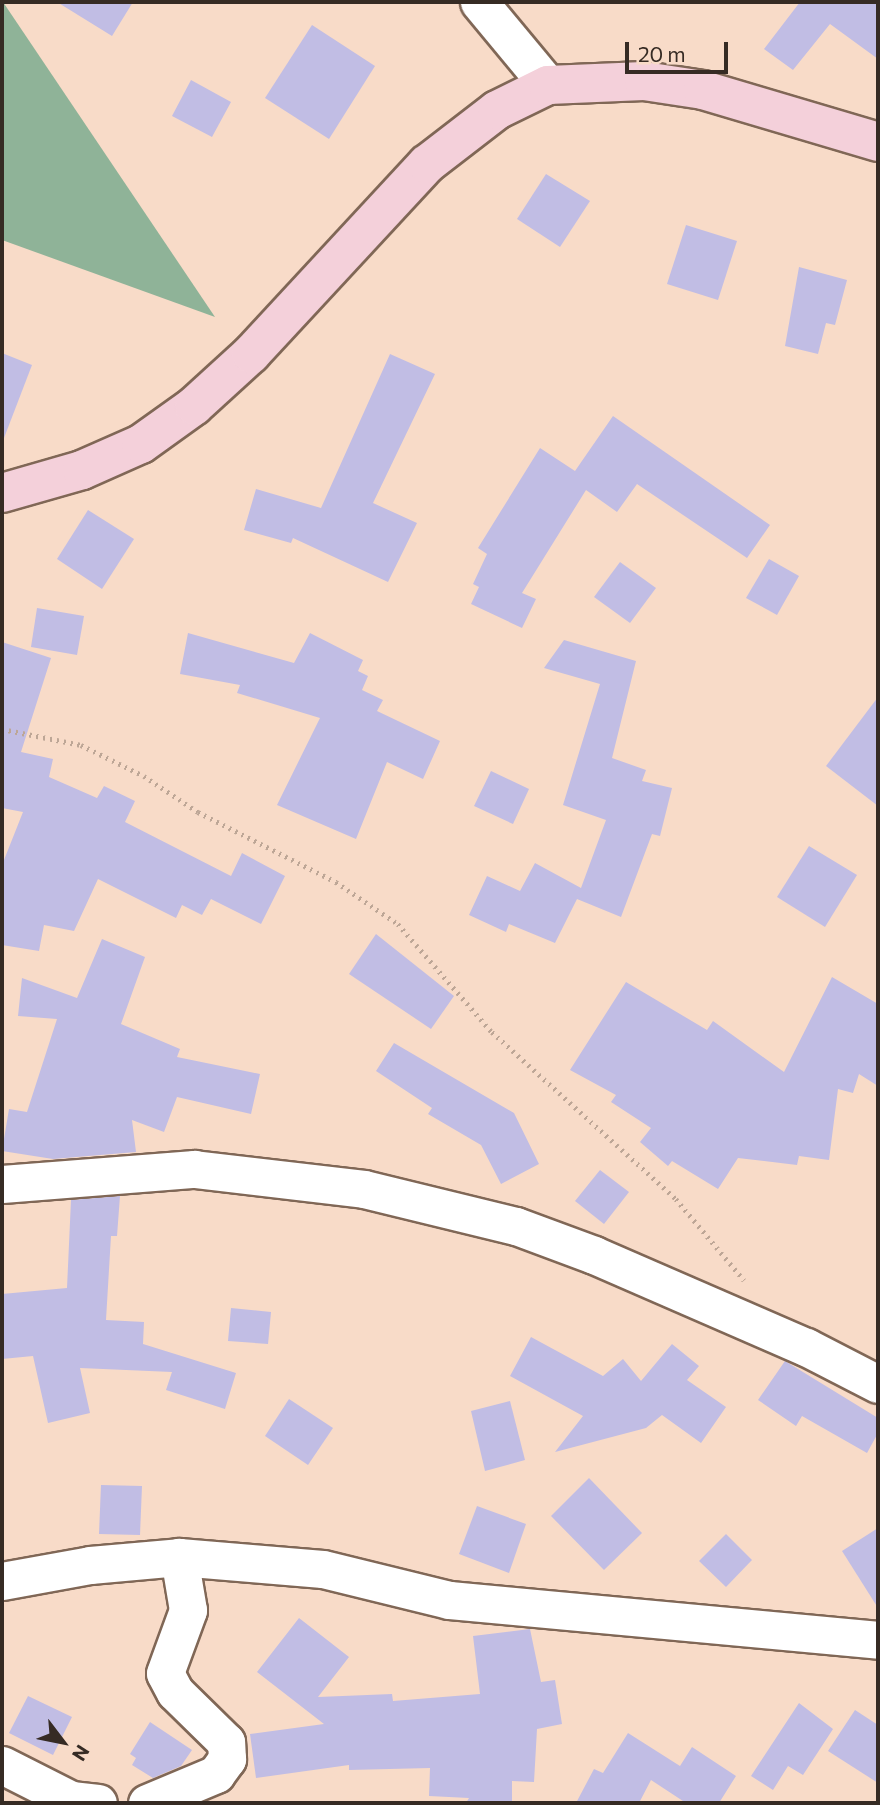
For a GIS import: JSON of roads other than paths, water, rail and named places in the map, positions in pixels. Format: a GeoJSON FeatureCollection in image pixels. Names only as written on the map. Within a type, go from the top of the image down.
{"type":"FeatureCollection","features":[{"type":"Feature","properties":{"kind":"main road"},"geometry":{"type":"LineString","coordinates":[[2,493],[82,470],[141,444],[194,406],[251,354],[427,164],[497,110],[548,85],[644,81],[703,90],[878,142]]}},
{"type":"Feature","properties":{"kind":"street"},"geometry":{"type":"LineString","coordinates":[[479,2],[548,85]]}},
{"type":"Feature","properties":{"kind":"street"},"geometry":{"type":"LineString","coordinates":[[2,1184],[194,1169],[365,1189],[516,1226],[594,1255],[806,1347],[878,1384]]}},
{"type":"Feature","properties":{"kind":"street"},"geometry":{"type":"LineString","coordinates":[[2,1581],[179,1557],[323,1569],[462,1601],[878,1640]]}},
{"type":"Feature","properties":{"kind":"street"},"geometry":{"type":"LineString","coordinates":[[147,1803],[216,1774],[227,1759],[226,1742],[175,1692],[165,1673],[188,1611],[179,1557]]}},
{"type":"Feature","properties":{"kind":"street"},"geometry":{"type":"LineString","coordinates":[[2,1765],[71,1800],[98,1803]]}}]}
